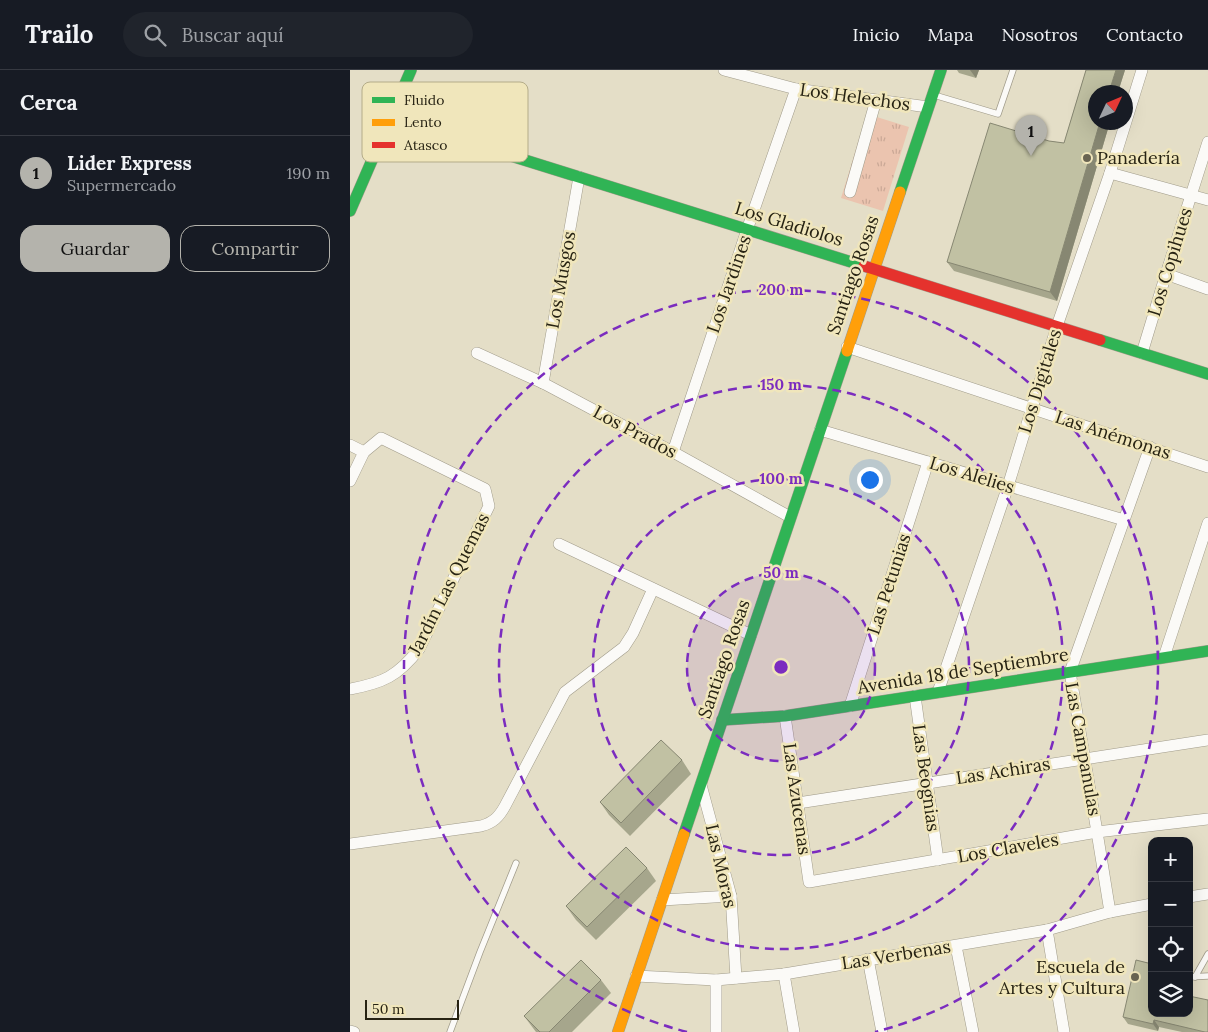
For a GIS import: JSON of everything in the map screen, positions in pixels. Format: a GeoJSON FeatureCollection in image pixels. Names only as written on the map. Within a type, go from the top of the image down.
{"type":"FeatureCollection","features":[{"type":"Feature","properties":{"kind":"street"},"geometry":{"type":"LineString","coordinates":[[406,82],[411,70]]}},
{"type":"Feature","properties":{"kind":"street","name":"Los Helechos"},"geometry":{"type":"LineString","coordinates":[[724,70],[796,89],[928,108]]}},
{"type":"Feature","properties":{"kind":"street","name":"Santiago Rosas"},"geometry":{"type":"LineString","coordinates":[[618,1032],[941,70]]}},
{"type":"Feature","properties":{"kind":"street","name":"Los Digitales"},"geometry":{"type":"LineString","coordinates":[[938,692],[1008,486],[1057,326],[1110,173],[1142,70]]}},
{"type":"Feature","properties":{"kind":"street","name":"Los Jardines"},"geometry":{"type":"LineString","coordinates":[[673,452],[796,89]]}},
{"type":"Feature","properties":{"kind":"street"},"geometry":{"type":"LineString","coordinates":[[850,192],[876,100]]}},
{"type":"Feature","properties":{"kind":"street","name":"Los Copihues"},"geometry":{"type":"LineString","coordinates":[[1142,353],[1208,142]]}},
{"type":"Feature","properties":{"kind":"street","name":"Los Gladiolos"},"geometry":{"type":"LineString","coordinates":[[528,161],[1208,374]]}},
{"type":"Feature","properties":{"kind":"street"},"geometry":{"type":"LineString","coordinates":[[350,211],[371,162]]}},
{"type":"Feature","properties":{"kind":"street"},"geometry":{"type":"LineString","coordinates":[[1110,173],[1208,200]]}},
{"type":"Feature","properties":{"kind":"street","name":"Los Musgos"},"geometry":{"type":"LineString","coordinates":[[543,382],[579,177]]}},
{"type":"Feature","properties":{"kind":"street"},"geometry":{"type":"LineString","coordinates":[[1166,274],[1208,289]]}},
{"type":"Feature","properties":{"kind":"street","name":"Las Anémonas"},"geometry":{"type":"LineString","coordinates":[[847,347],[1208,467]]}},
{"type":"Feature","properties":{"kind":"street","name":"Los Prados"},"geometry":{"type":"LineString","coordinates":[[477,353],[543,382],[790,518]]}},
{"type":"Feature","properties":{"kind":"street","name":"Los Alelies"},"geometry":{"type":"LineString","coordinates":[[820,430],[1124,520]]}},
{"type":"Feature","properties":{"kind":"street","name":"Jardín Las Quemas"},"geometry":{"type":"LineString","coordinates":[[350,689],[373,684],[393,674],[411,659],[419,649],[489,506],[484,489],[380,438],[364,452]]}},
{"type":"Feature","properties":{"kind":"street"},"geometry":{"type":"LineString","coordinates":[[350,445],[364,452],[350,481]]}},
{"type":"Feature","properties":{"kind":"street","name":"Las Campanulas"},"geometry":{"type":"LineString","coordinates":[[1110,912],[1070,672],[1150,447]]}},
{"type":"Feature","properties":{"kind":"street","name":"Las Petunias"},"geometry":{"type":"LineString","coordinates":[[850,706],[928,462]]}},
{"type":"Feature","properties":{"kind":"street"},"geometry":{"type":"LineString","coordinates":[[1164,657],[1208,523]]}},
{"type":"Feature","properties":{"kind":"street"},"geometry":{"type":"LineString","coordinates":[[559,544],[751,635]]}},
{"type":"Feature","properties":{"kind":"street"},"geometry":{"type":"LineString","coordinates":[[350,844],[481,826],[494,821],[505,806],[565,692],[624,647],[633,633],[653,589]]}},
{"type":"Feature","properties":{"kind":"street","name":"Avenida 18 de Septiembre"},"geometry":{"type":"LineString","coordinates":[[722,720],[785,716],[1208,651]]}},
{"type":"Feature","properties":{"kind":"street","name":"Las Beognias"},"geometry":{"type":"LineString","coordinates":[[915,696],[938,860]]}},
{"type":"Feature","properties":{"kind":"street","name":"Las Azucenas"},"geometry":{"type":"LineString","coordinates":[[785,716],[809,882]]}},
{"type":"Feature","properties":{"kind":"street","name":"Las Achiras"},"geometry":{"type":"LineString","coordinates":[[798,803],[1208,740]]}},
{"type":"Feature","properties":{"kind":"street","name":"Las Moras"},"geometry":{"type":"LineString","coordinates":[[700,785],[731,896],[736,978]]}},
{"type":"Feature","properties":{"kind":"street","name":"Los Claveles"},"geometry":{"type":"LineString","coordinates":[[809,882],[1097,832],[1208,819]]}},
{"type":"Feature","properties":{"kind":"street"},"geometry":{"type":"LineString","coordinates":[[1193,896],[1208,894]]}},
{"type":"Feature","properties":{"kind":"street"},"geometry":{"type":"LineString","coordinates":[[662,900],[731,896]]}},
{"type":"Feature","properties":{"kind":"street","name":"Las Verbenas"},"geometry":{"type":"LineString","coordinates":[[636,976],[716,980],[784,974],[1047,930],[1110,912],[1148,905]]}},
{"type":"Feature","properties":{"kind":"street"},"geometry":{"type":"LineString","coordinates":[[1047,930],[1064,1032]]}},
{"type":"Feature","properties":{"kind":"street"},"geometry":{"type":"LineString","coordinates":[[956,946],[973,1032]]}},
{"type":"Feature","properties":{"kind":"street"},"geometry":{"type":"LineString","coordinates":[[868,959],[882,1032]]}},
{"type":"Feature","properties":{"kind":"street"},"geometry":{"type":"LineString","coordinates":[[784,974],[794,1032]]}},
{"type":"Feature","properties":{"kind":"street"},"geometry":{"type":"LineString","coordinates":[[716,980],[716,1032]]}},
{"type":"Feature","properties":{"kind":"street"},"geometry":{"type":"LineString","coordinates":[[350,1031],[354,1032]]}},
{"type":"Feature","properties":{"kind":"lane"},"geometry":{"type":"LineString","coordinates":[[932,94],[998,114],[1013,70]]}},
{"type":"Feature","properties":{"kind":"lane"},"geometry":{"type":"LineString","coordinates":[[450,1032],[516,863]]}},
{"type":"Feature","properties":{"kind":"lane"},"geometry":{"type":"LineString","coordinates":[[1193,976],[1208,954]]}},
{"type":"Feature","properties":{"kind":"lane"},"geometry":{"type":"LineString","coordinates":[[1193,977],[1208,976]]}},
{"type":"Feature","properties":{"kind":"green space"},"geometry":{"type":"Polygon","coordinates":[[[867,114],[909,127],[883,211],[841,198],[867,114]]]}},
{"type":"Feature","properties":{"kind":"building"},"geometry":{"type":"Polygon","coordinates":[[[1086,70],[1116,70],[1111,85],[1088,85],[1088,130],[1098,130],[1050,292],[947,262],[990,123],[1049,141],[1064,143],[1086,70]]]}},
{"type":"Feature","properties":{"kind":"building"},"geometry":{"type":"Polygon","coordinates":[[[661,740],[682,760],[621,823],[600,802],[661,740]]]}},
{"type":"Feature","properties":{"kind":"building"},"geometry":{"type":"Polygon","coordinates":[[[626,847],[647,868],[587,927],[566,906],[626,847]]]}},
{"type":"Feature","properties":{"kind":"building"},"geometry":{"type":"Polygon","coordinates":[[[581,960],[601,980],[549,1032],[540,1032],[524,1016],[581,960]]]}},
{"type":"Feature","properties":{"kind":"building"},"geometry":{"type":"Polygon","coordinates":[[[1136,960],[1148,963],[1148,1017],[1193,1017],[1193,997],[1208,1000],[1208,1032],[1154,1020],[1153,1024],[1123,1017],[1136,960]]]}},
{"type":"Feature","properties":{"kind":"traffic: fast"},"geometry":{"type":"LineString","coordinates":[[406,82],[411,70]]}},
{"type":"Feature","properties":{"kind":"traffic: fast"},"geometry":{"type":"LineString","coordinates":[[900,192],[941,70]]}},
{"type":"Feature","properties":{"kind":"traffic: fast"},"geometry":{"type":"LineString","coordinates":[[528,161],[864,266]]}},
{"type":"Feature","properties":{"kind":"traffic: fast"},"geometry":{"type":"LineString","coordinates":[[350,211],[371,162]]}},
{"type":"Feature","properties":{"kind":"traffic: fast"},"geometry":{"type":"LineString","coordinates":[[1100,340],[1208,374]]}},
{"type":"Feature","properties":{"kind":"traffic: fast"},"geometry":{"type":"LineString","coordinates":[[684,834],[847,351]]}},
{"type":"Feature","properties":{"kind":"traffic: fast"},"geometry":{"type":"LineString","coordinates":[[722,720],[785,716],[1208,651]]}},
{"type":"Feature","properties":{"kind":"traffic: slow"},"geometry":{"type":"LineString","coordinates":[[847,351],[900,192]]}},
{"type":"Feature","properties":{"kind":"traffic: slow"},"geometry":{"type":"LineString","coordinates":[[618,1032],[684,834]]}},
{"type":"Feature","properties":{"kind":"traffic: jam"},"geometry":{"type":"LineString","coordinates":[[864,266],[1100,340]]}},
{"type":"Feature","properties":{"kind":"place","name":"Lider Express"},"geometry":{"type":"Point","coordinates":[1031,156]}},
{"type":"Feature","properties":{"kind":"place","name":"Panadería"},"geometry":{"type":"Point","coordinates":[1087,158]}},
{"type":"Feature","properties":{"kind":"place","name":"Escuela de Artes y Cultura"},"geometry":{"type":"Point","coordinates":[1135,977]}}]}
